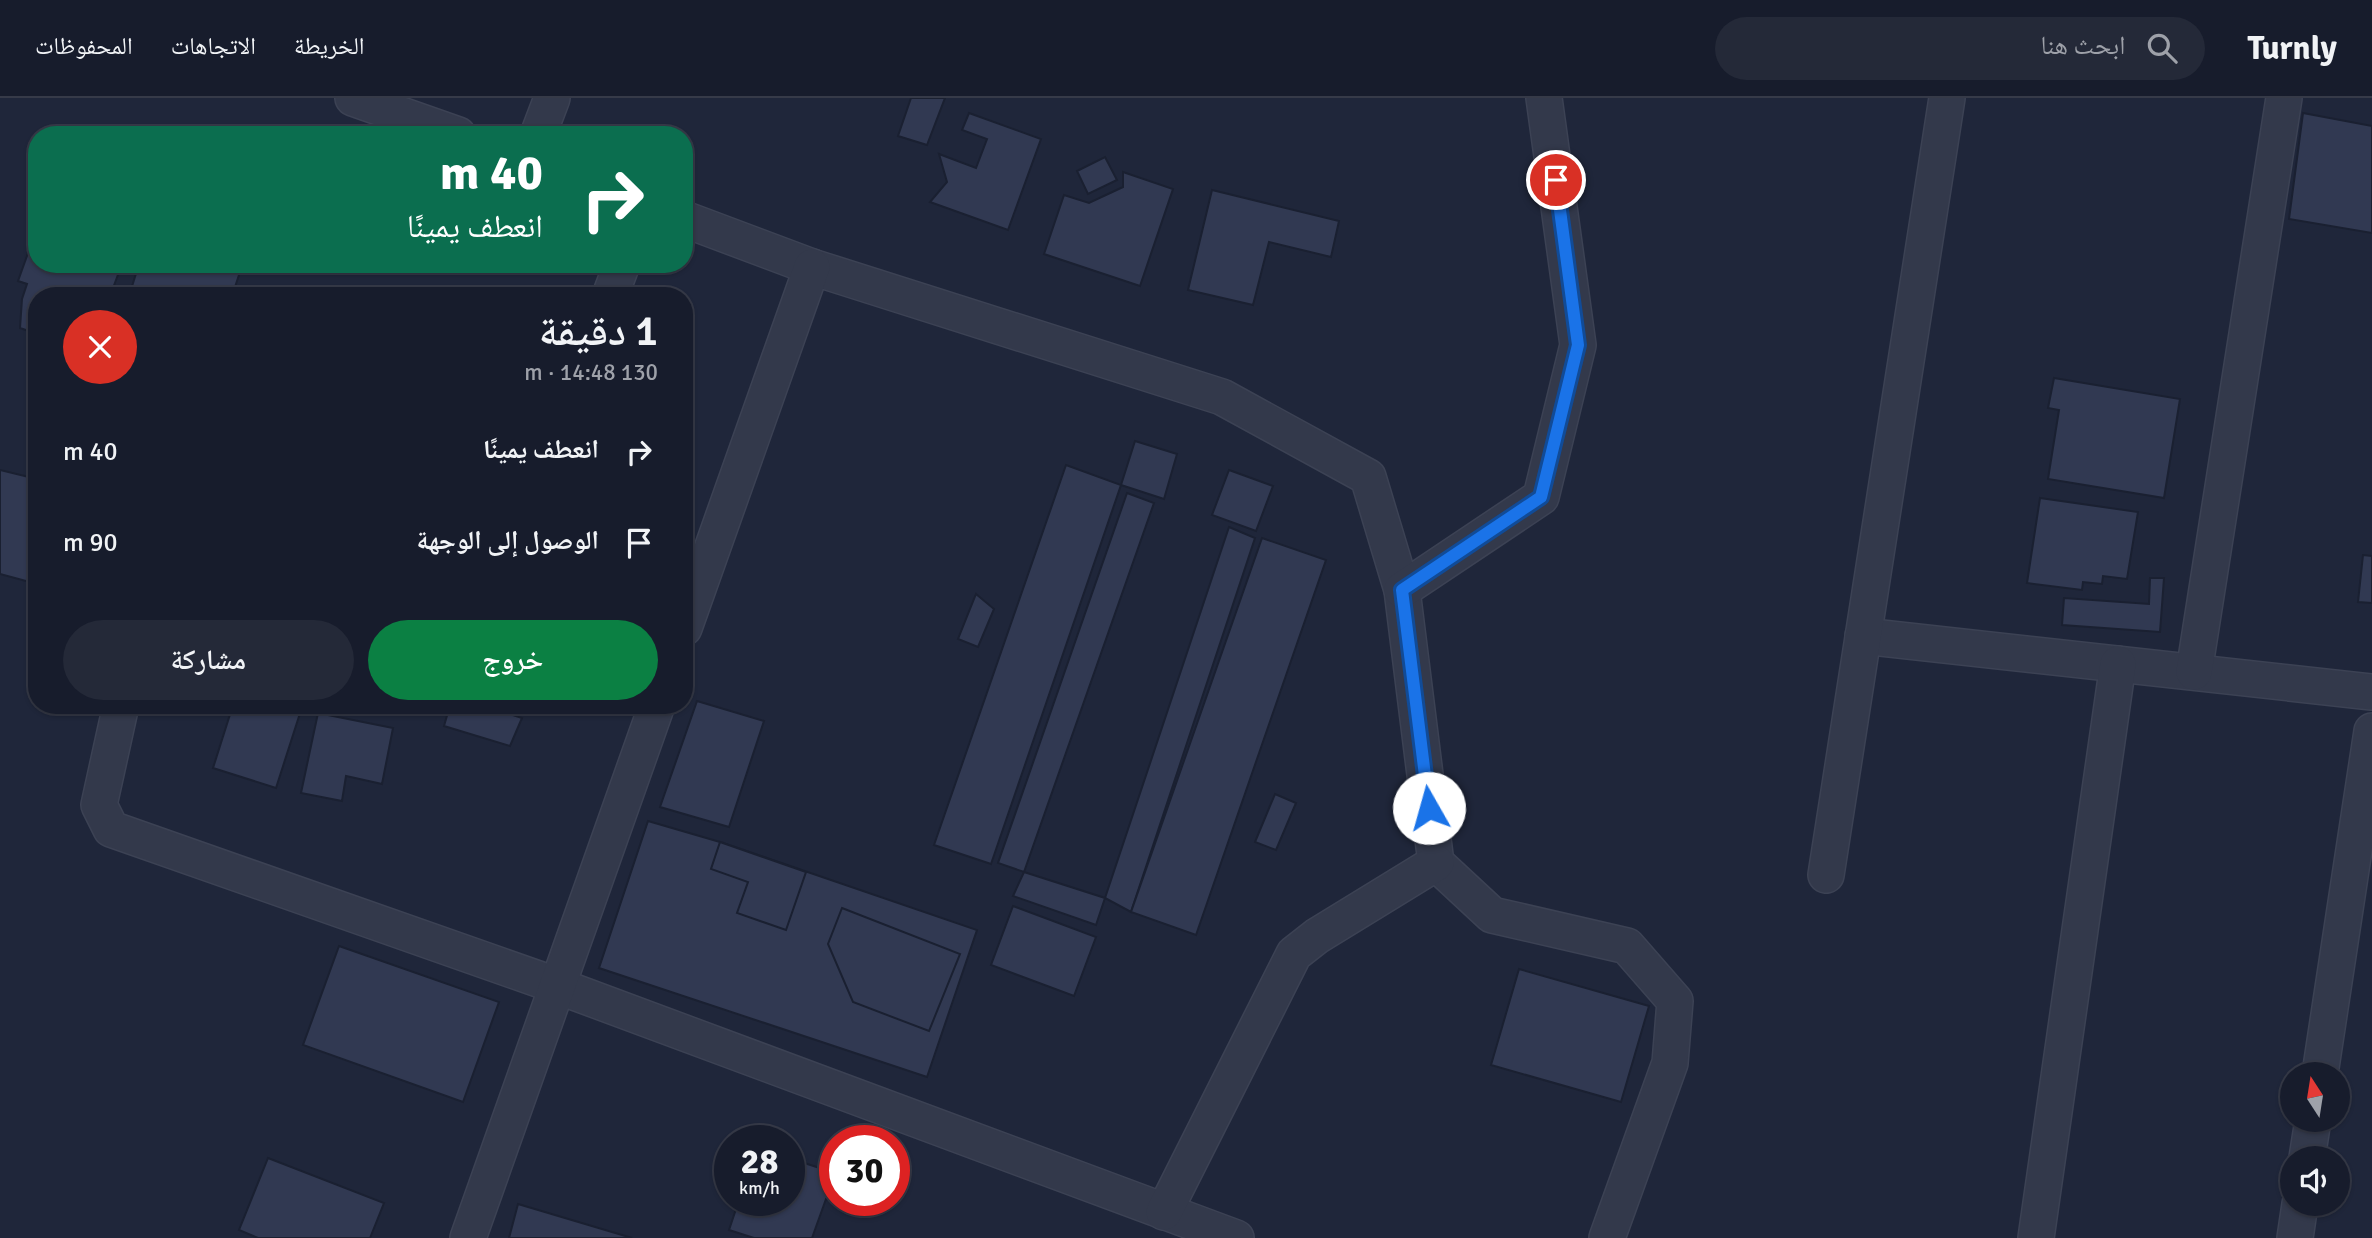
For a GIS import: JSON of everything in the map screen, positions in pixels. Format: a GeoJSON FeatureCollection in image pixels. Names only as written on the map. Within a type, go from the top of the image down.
{"type":"FeatureCollection","features":[{"type":"Feature","properties":{"kind":"street"},"geometry":{"type":"LineString","coordinates":[[353,98],[432,126]]}},
{"type":"Feature","properties":{"kind":"street"},"geometry":{"type":"LineString","coordinates":[[541,126],[552,98]]}},
{"type":"Feature","properties":{"kind":"street"},"geometry":{"type":"LineString","coordinates":[[1402,590],[1541,497],[1578,345],[1544,98]]}},
{"type":"Feature","properties":{"kind":"street"},"geometry":{"type":"LineString","coordinates":[[1826,876],[1947,98]]}},
{"type":"Feature","properties":{"kind":"street"},"geometry":{"type":"LineString","coordinates":[[2194,672],[2284,98]]}},
{"type":"Feature","properties":{"kind":"street"},"geometry":{"type":"LineString","coordinates":[[693,222],[812,267],[1222,397],[1368,477],[1402,590],[1436,863],[1492,915],[1627,946],[1675,1001],[1670,1063],[1607,1238]]}},
{"type":"Feature","properties":{"kind":"street"},"geometry":{"type":"LineString","coordinates":[[693,603],[812,267]]}},
{"type":"Feature","properties":{"kind":"street"},"geometry":{"type":"LineString","coordinates":[[1863,636],[2372,692]]}},
{"type":"Feature","properties":{"kind":"street"},"geometry":{"type":"LineString","coordinates":[[2036,1238],[2119,664]]}},
{"type":"Feature","properties":{"kind":"street"},"geometry":{"type":"LineString","coordinates":[[119,714],[99,805],[111,829],[558,986],[1236,1238]]}},
{"type":"Feature","properties":{"kind":"street"},"geometry":{"type":"LineString","coordinates":[[468,1238],[654,714]]}},
{"type":"Feature","properties":{"kind":"street"},"geometry":{"type":"LineString","coordinates":[[2321,1062],[2372,731]]}},
{"type":"Feature","properties":{"kind":"street"},"geometry":{"type":"LineString","coordinates":[[1164,1212],[1294,954],[1317,936],[1436,863]]}},
{"type":"Feature","properties":{"kind":"street"},"geometry":{"type":"LineString","coordinates":[[2295,1238],[2298,1216]]}},
{"type":"Feature","properties":{"kind":"building"},"geometry":{"type":"Polygon","coordinates":[[[911,98],[945,98],[927,145],[898,136],[911,98]]]}},
{"type":"Feature","properties":{"kind":"building"},"geometry":{"type":"Polygon","coordinates":[[[969,113],[1041,139],[1008,230],[930,202],[947,182],[939,154],[976,168],[987,139],[962,130],[969,113]]]}},
{"type":"Feature","properties":{"kind":"building"},"geometry":{"type":"Polygon","coordinates":[[[2303,113],[2372,126],[2372,233],[2289,219],[2303,113]]]}},
{"type":"Feature","properties":{"kind":"building"},"geometry":{"type":"Polygon","coordinates":[[[1105,157],[1117,180],[1088,194],[1077,171],[1105,157]]]}},
{"type":"Feature","properties":{"kind":"building"},"geometry":{"type":"Polygon","coordinates":[[[1123,172],[1173,189],[1140,286],[1044,254],[1064,195],[1089,203],[1123,187],[1123,172]]]}},
{"type":"Feature","properties":{"kind":"building"},"geometry":{"type":"Polygon","coordinates":[[[1212,190],[1339,221],[1331,257],[1269,242],[1253,305],[1188,290],[1212,190]]]}},
{"type":"Feature","properties":{"kind":"building"},"geometry":{"type":"Polygon","coordinates":[[[28,253],[28,273],[119,273],[113,287],[28,287],[28,331],[20,328],[22,299],[27,284],[18,281],[28,253]]]}},
{"type":"Feature","properties":{"kind":"building"},"geometry":{"type":"Polygon","coordinates":[[[136,273],[240,273],[235,287],[132,287],[136,273]]]}},
{"type":"Feature","properties":{"kind":"building"},"geometry":{"type":"Polygon","coordinates":[[[2054,378],[2180,399],[2164,498],[2048,479],[2059,410],[2048,408],[2054,378]]]}},
{"type":"Feature","properties":{"kind":"building"},"geometry":{"type":"Polygon","coordinates":[[[1135,441],[1177,454],[1164,499],[1121,485],[1135,441]]]}},
{"type":"Feature","properties":{"kind":"building"},"geometry":{"type":"Polygon","coordinates":[[[1066,465],[1121,485],[991,864],[934,845],[1066,465]]]}},
{"type":"Feature","properties":{"kind":"building"},"geometry":{"type":"Polygon","coordinates":[[[0,470],[28,477],[28,582],[0,574],[0,470]]]}},
{"type":"Feature","properties":{"kind":"building"},"geometry":{"type":"Polygon","coordinates":[[[1229,470],[1273,486],[1256,531],[1212,515],[1229,470]]]}},
{"type":"Feature","properties":{"kind":"building"},"geometry":{"type":"Polygon","coordinates":[[[1127,493],[1154,503],[1024,872],[998,863],[1127,493]]]}},
{"type":"Feature","properties":{"kind":"building"},"geometry":{"type":"Polygon","coordinates":[[[2040,498],[2138,512],[2127,579],[2103,576],[2102,584],[2083,582],[2082,590],[2027,583],[2040,498]]]}},
{"type":"Feature","properties":{"kind":"building"},"geometry":{"type":"Polygon","coordinates":[[[1229,527],[1255,538],[1131,912],[1105,898],[1229,527]]]}},
{"type":"Feature","properties":{"kind":"building"},"geometry":{"type":"Polygon","coordinates":[[[1262,538],[1326,560],[1196,935],[1131,912],[1262,538]]]}},
{"type":"Feature","properties":{"kind":"building"},"geometry":{"type":"Polygon","coordinates":[[[2363,555],[2372,556],[2372,603],[2358,602],[2363,555]]]}},
{"type":"Feature","properties":{"kind":"building"},"geometry":{"type":"Polygon","coordinates":[[[2150,578],[2164,578],[2160,632],[2062,625],[2064,598],[2149,604],[2150,578]]]}},
{"type":"Feature","properties":{"kind":"building"},"geometry":{"type":"Polygon","coordinates":[[[976,594],[994,609],[978,647],[958,639],[976,594]]]}},
{"type":"Feature","properties":{"kind":"building"},"geometry":{"type":"Polygon","coordinates":[[[697,701],[764,721],[729,827],[660,807],[697,701]]]}},
{"type":"Feature","properties":{"kind":"building"},"geometry":{"type":"Polygon","coordinates":[[[230,714],[300,714],[276,788],[213,768],[230,714]]]}},
{"type":"Feature","properties":{"kind":"building"},"geometry":{"type":"Polygon","coordinates":[[[318,714],[393,728],[382,784],[346,776],[342,801],[301,793],[318,714]]]}},
{"type":"Feature","properties":{"kind":"building"},"geometry":{"type":"Polygon","coordinates":[[[447,714],[510,714],[522,718],[510,746],[444,726],[447,714]]]}},
{"type":"Feature","properties":{"kind":"building"},"geometry":{"type":"Polygon","coordinates":[[[1275,794],[1296,803],[1276,850],[1255,842],[1275,794]]]}},
{"type":"Feature","properties":{"kind":"building"},"geometry":{"type":"Polygon","coordinates":[[[648,821],[720,842],[977,930],[927,1077],[599,968],[648,821]]]}},
{"type":"Feature","properties":{"kind":"building"},"geometry":{"type":"Polygon","coordinates":[[[720,842],[806,872],[786,930],[737,913],[748,882],[711,869],[720,842]]]}},
{"type":"Feature","properties":{"kind":"building"},"geometry":{"type":"Polygon","coordinates":[[[1024,872],[1105,898],[1096,925],[1013,896],[1024,872]]]}},
{"type":"Feature","properties":{"kind":"building"},"geometry":{"type":"Polygon","coordinates":[[[1013,906],[1096,937],[1074,996],[991,965],[1013,906]]]}},
{"type":"Feature","properties":{"kind":"building"},"geometry":{"type":"Polygon","coordinates":[[[842,908],[960,954],[929,1031],[853,1002],[828,944],[842,908]]]}},
{"type":"Feature","properties":{"kind":"building"},"geometry":{"type":"Polygon","coordinates":[[[339,946],[499,1002],[463,1102],[303,1045],[339,946]]]}},
{"type":"Feature","properties":{"kind":"building"},"geometry":{"type":"Polygon","coordinates":[[[1519,969],[1649,1006],[1621,1102],[1491,1065],[1519,969]]]}},
{"type":"Feature","properties":{"kind":"building"},"geometry":{"type":"Polygon","coordinates":[[[268,1158],[384,1203],[370,1238],[258,1238],[239,1230],[268,1158]]]}},
{"type":"Feature","properties":{"kind":"building"},"geometry":{"type":"Polygon","coordinates":[[[805,1163],[819,1168],[820,1216],[812,1238],[754,1238],[729,1230],[734,1216],[805,1216],[805,1163]]]}},
{"type":"Feature","properties":{"kind":"building"},"geometry":{"type":"Polygon","coordinates":[[[518,1204],[632,1238],[509,1238],[518,1204]]]}},
{"type":"Feature","properties":{"kind":"route"},"geometry":{"type":"LineString","coordinates":[[1429,808],[1402,590],[1541,497],[1578,345],[1556,180]]}}]}
